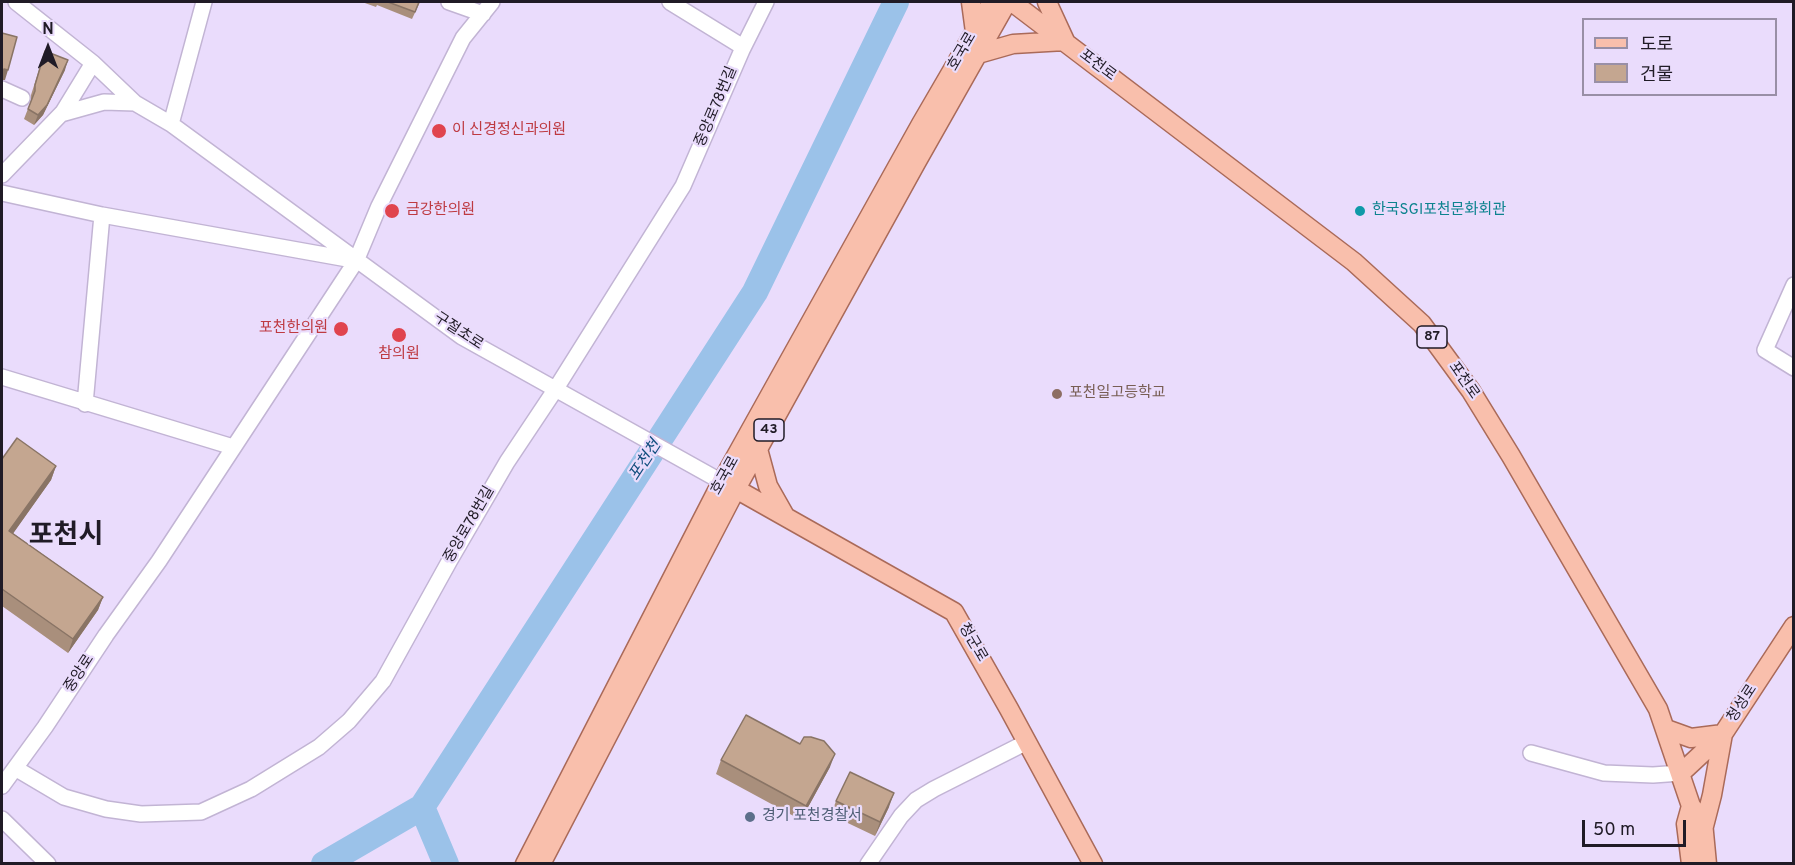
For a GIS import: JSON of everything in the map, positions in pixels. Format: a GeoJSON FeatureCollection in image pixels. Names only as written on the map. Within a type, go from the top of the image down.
{"type":"FeatureCollection","features":[{"type":"Feature","properties":{"kind":"main road","name":"호국로"},"geometry":{"type":"LineString","coordinates":[[531,862],[729,486],[992,2]]}},
{"type":"Feature","properties":{"kind":"main road","name":"호국로"},"geometry":{"type":"LineString","coordinates":[[729,486],[758,449],[1007,2]]}},
{"type":"Feature","properties":{"kind":"main road","name":"포천로"},"geometry":{"type":"LineString","coordinates":[[1012,2],[1354,262],[1422,324],[1472,391],[1658,709],[1692,806],[1703,822],[1707,864]]}},
{"type":"Feature","properties":{"kind":"main road"},"geometry":{"type":"LineString","coordinates":[[978,54],[1013,45],[1065,41],[1047,2]]}},
{"type":"Feature","properties":{"kind":"main road"},"geometry":{"type":"LineString","coordinates":[[972,4],[975,32]]}},
{"type":"Feature","properties":{"kind":"main road"},"geometry":{"type":"LineString","coordinates":[[758,449],[768,486],[786,518]]}},
{"type":"Feature","properties":{"kind":"main road","name":"청군로"},"geometry":{"type":"LineString","coordinates":[[729,486],[954,612],[1093,864]]}},
{"type":"Feature","properties":{"kind":"main road","name":"청성로"},"geometry":{"type":"LineString","coordinates":[[1681,773],[1723,734],[1794,626]]}},
{"type":"Feature","properties":{"kind":"main road"},"geometry":{"type":"LineString","coordinates":[[1666,729],[1692,738],[1723,734],[1703,830]]}},
{"type":"Feature","properties":{"kind":"main road","name":"포천로"},"geometry":{"type":"LineString","coordinates":[[1691,864],[1686,824],[1692,806]]}},
{"type":"Feature","properties":{"kind":"street"},"geometry":{"type":"LineString","coordinates":[[2,175],[61,114],[93,63],[16,2]]}},
{"type":"Feature","properties":{"kind":"street"},"geometry":{"type":"LineString","coordinates":[[171,124],[204,2]]}},
{"type":"Feature","properties":{"kind":"street"},"geometry":{"type":"LineString","coordinates":[[449,2],[483,14]]}},
{"type":"Feature","properties":{"kind":"street","name":"중앙로"},"geometry":{"type":"LineString","coordinates":[[2,786],[159,561],[356,261],[379,206],[463,38],[492,2]]}},
{"type":"Feature","properties":{"kind":"street"},"geometry":{"type":"LineString","coordinates":[[670,2],[743,47]]}},
{"type":"Feature","properties":{"kind":"street","name":"중앙로78번길"},"geometry":{"type":"LineString","coordinates":[[15,768],[64,797],[106,809],[141,814],[201,812],[251,789],[319,747],[349,721],[383,681],[501,472],[560,393],[683,186],[743,47],[766,2]]}},
{"type":"Feature","properties":{"kind":"street","name":"구절초로"},"geometry":{"type":"LineString","coordinates":[[93,63],[135,103],[171,124],[462,337],[729,486]]}},
{"type":"Feature","properties":{"kind":"street"},"geometry":{"type":"LineString","coordinates":[[2,89],[22,98]]}},
{"type":"Feature","properties":{"kind":"street"},"geometry":{"type":"LineString","coordinates":[[61,114],[104,102],[135,103]]}},
{"type":"Feature","properties":{"kind":"street"},"geometry":{"type":"LineString","coordinates":[[2,193],[102,215],[356,261]]}},
{"type":"Feature","properties":{"kind":"street"},"geometry":{"type":"LineString","coordinates":[[85,404],[102,215]]}},
{"type":"Feature","properties":{"kind":"street"},"geometry":{"type":"LineString","coordinates":[[1794,285],[1764,350],[1794,368]]}},
{"type":"Feature","properties":{"kind":"street"},"geometry":{"type":"LineString","coordinates":[[2,377],[233,447]]}},
{"type":"Feature","properties":{"kind":"street"},"geometry":{"type":"LineString","coordinates":[[868,864],[901,816],[916,800],[1027,742]]}},
{"type":"Feature","properties":{"kind":"street"},"geometry":{"type":"LineString","coordinates":[[1531,753],[1604,773],[1644,775],[1681,773]]}},
{"type":"Feature","properties":{"kind":"street"},"geometry":{"type":"LineString","coordinates":[[2,819],[48,864]]}},
{"type":"Feature","properties":{"kind":"building"},"geometry":{"type":"Polygon","coordinates":[[[388,2],[419,2],[415,12],[388,2]]]}},
{"type":"Feature","properties":{"kind":"building"},"geometry":{"type":"Polygon","coordinates":[[[2,33],[17,37],[8,70],[2,71],[2,33]]]}},
{"type":"Feature","properties":{"kind":"building"},"geometry":{"type":"Polygon","coordinates":[[[45,51],[68,60],[47,105],[38,115],[28,109],[45,51]]]}},
{"type":"Feature","properties":{"kind":"building"},"geometry":{"type":"Polygon","coordinates":[[[17,438],[56,466],[9,531],[103,597],[73,639],[2,589],[2,459],[17,438]]]}},
{"type":"Feature","properties":{"kind":"building"},"geometry":{"type":"Polygon","coordinates":[[[746,715],[800,744],[804,737],[824,741],[835,754],[806,806],[721,760],[746,715]]]}},
{"type":"Feature","properties":{"kind":"building"},"geometry":{"type":"Polygon","coordinates":[[[850,772],[894,793],[880,822],[836,801],[850,772]]]}},
{"type":"Feature","properties":{"kind":"waterway","name":"포천천"},"geometry":{"type":"LineString","coordinates":[[324,864],[422,807],[755,292],[896,2]]}},
{"type":"Feature","properties":{"kind":"waterway"},"geometry":{"type":"LineString","coordinates":[[422,807],[446,864]]}},
{"type":"Feature","properties":{"kind":"place","name":"이 신경정신과의원"},"geometry":{"type":"Point","coordinates":[439,131]}},
{"type":"Feature","properties":{"kind":"place","name":"금강한의원"},"geometry":{"type":"Point","coordinates":[392,211]}},
{"type":"Feature","properties":{"kind":"place","name":"한국SGI포천문화회관"},"geometry":{"type":"Point","coordinates":[1360,211]}},
{"type":"Feature","properties":{"kind":"place","name":"포천한의원"},"geometry":{"type":"Point","coordinates":[341,329]}},
{"type":"Feature","properties":{"kind":"place","name":"참의원"},"geometry":{"type":"Point","coordinates":[399,335]}},
{"type":"Feature","properties":{"kind":"place","name":"포천일고등학교"},"geometry":{"type":"Point","coordinates":[1057,394]}},
{"type":"Feature","properties":{"kind":"place","name":"경기 포천경찰서"},"geometry":{"type":"Point","coordinates":[750,817]}},
{"type":"Feature","properties":{"kind":"district","name":"포천시"},"geometry":{"type":"Point","coordinates":[66,538]}}]}
